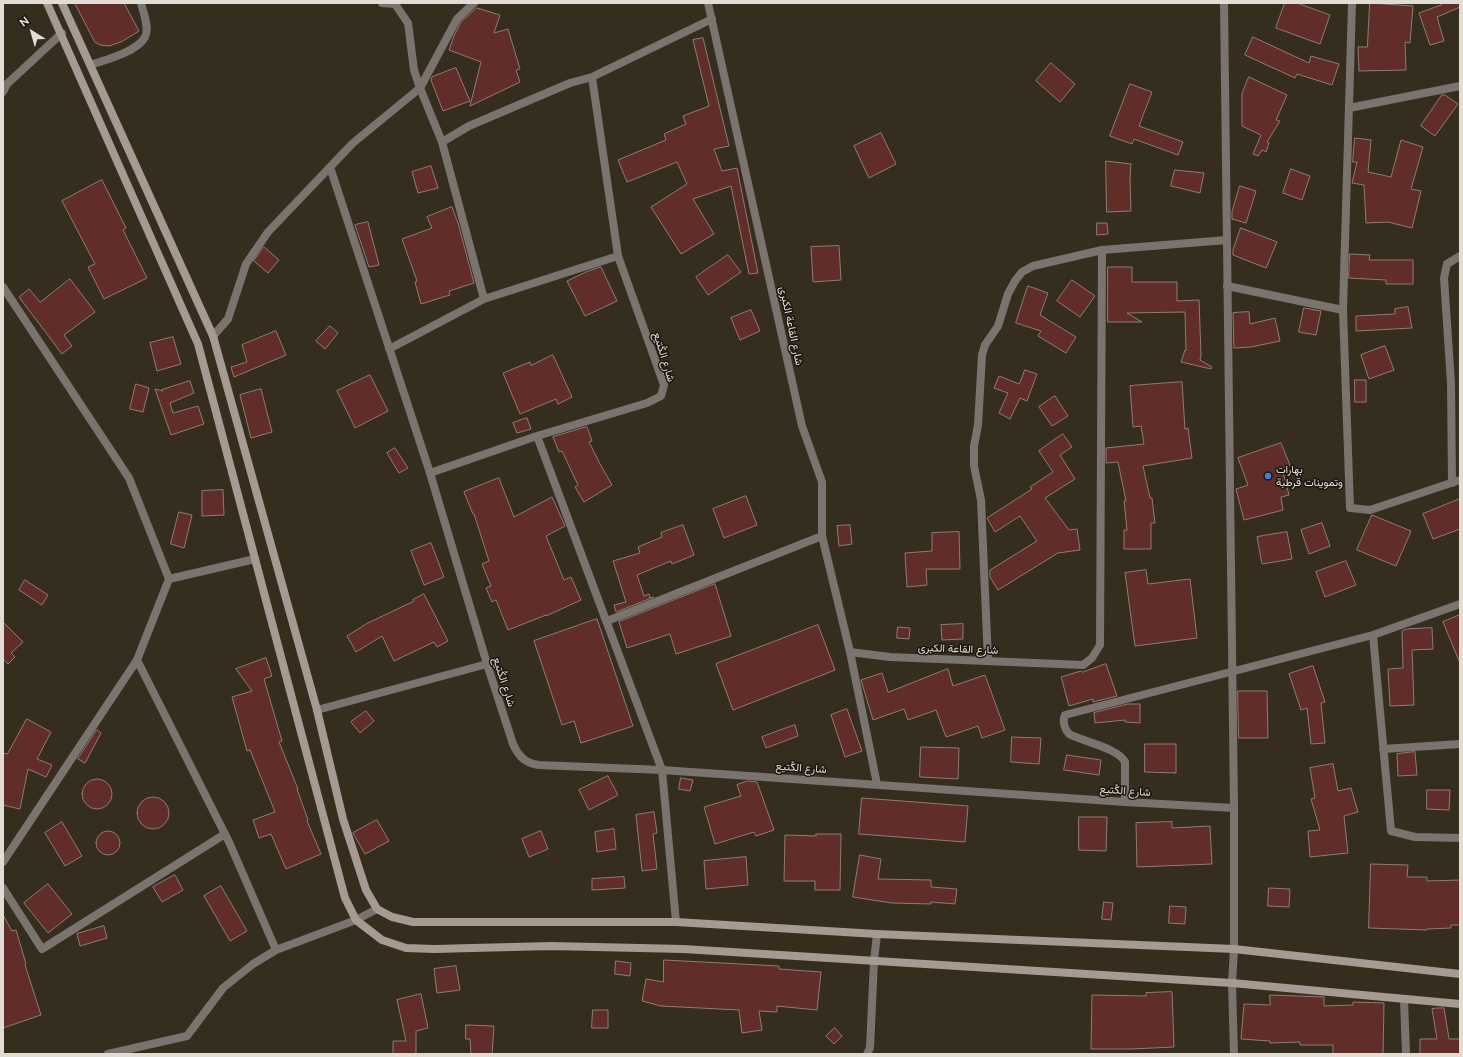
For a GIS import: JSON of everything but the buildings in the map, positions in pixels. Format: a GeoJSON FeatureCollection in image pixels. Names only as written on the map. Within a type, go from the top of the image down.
{"type":"FeatureCollection","features":[{"type":"Feature","properties":{"kind":"main road"},"geometry":{"type":"LineString","coordinates":[[48,3],[198,344],[345,898],[356,920],[382,940],[406,948],[434,949],[551,946],[683,949],[1232,983],[1460,1004]]}},
{"type":"Feature","properties":{"kind":"main road"},"geometry":{"type":"LineString","coordinates":[[62,3],[213,336],[318,710],[343,819],[366,890],[377,909],[392,917],[419,922],[676,922],[877,934],[1234,949],[1460,974]]}},
{"type":"Feature","properties":{"kind":"street"},"geometry":{"type":"LineString","coordinates":[[90,65],[115,57],[136,46],[145,36],[146,25],[141,3]]}},
{"type":"Feature","properties":{"kind":"street"},"geometry":{"type":"LineString","coordinates":[[382,3],[395,4],[408,23],[414,70],[442,142],[484,299]]}},
{"type":"Feature","properties":{"kind":"street"},"geometry":{"type":"LineString","coordinates":[[213,336],[228,319],[246,264],[268,232],[353,143],[420,88],[457,19],[474,3]]}},
{"type":"Feature","properties":{"kind":"street","name":"شارع القاعة الكبرى"},"geometry":{"type":"LineString","coordinates":[[708,3],[802,426],[822,482],[822,536],[850,652],[877,784]]}},
{"type":"Feature","properties":{"kind":"street"},"geometry":{"type":"LineString","coordinates":[[1224,3],[1233,671],[1234,949],[1232,983],[1234,1054]]}},
{"type":"Feature","properties":{"kind":"street"},"geometry":{"type":"LineString","coordinates":[[1352,3],[1343,310],[1350,508],[1370,510],[1456,481],[1444,278],[1447,264],[1460,256]]}},
{"type":"Feature","properties":{"kind":"street"},"geometry":{"type":"LineString","coordinates":[[442,142],[469,126],[570,83],[592,77],[712,19]]}},
{"type":"Feature","properties":{"kind":"street"},"geometry":{"type":"LineString","coordinates":[[3,92],[7,84],[62,33]]}},
{"type":"Feature","properties":{"kind":"street","name":"شارع الكُتيع"},"geometry":{"type":"LineString","coordinates":[[592,77],[618,256],[664,385],[661,396],[647,403],[537,436],[430,473],[487,664],[513,744],[523,760],[531,764],[539,765],[662,770],[1125,802],[1234,808]]}},
{"type":"Feature","properties":{"kind":"street"},"geometry":{"type":"LineString","coordinates":[[1349,108],[1460,86]]}},
{"type":"Feature","properties":{"kind":"street"},"geometry":{"type":"LineString","coordinates":[[330,166],[430,473]]}},
{"type":"Feature","properties":{"kind":"street"},"geometry":{"type":"LineString","coordinates":[[988,661],[981,500],[974,466],[974,446],[978,424],[982,355],[985,346],[998,326],[1008,294],[1015,281],[1022,272],[1033,266],[1102,250],[1227,240]]}},
{"type":"Feature","properties":{"kind":"street","name":"شارع القاعة الكبرى"},"geometry":{"type":"LineString","coordinates":[[850,652],[890,657],[1083,665],[1092,658],[1100,645],[1102,250]]}},
{"type":"Feature","properties":{"kind":"street"},"geometry":{"type":"LineString","coordinates":[[389,349],[484,299],[618,256]]}},
{"type":"Feature","properties":{"kind":"street"},"geometry":{"type":"LineString","coordinates":[[1227,286],[1343,310]]}},
{"type":"Feature","properties":{"kind":"street"},"geometry":{"type":"LineString","coordinates":[[3,287],[128,478],[169,579],[137,660],[3,862]]}},
{"type":"Feature","properties":{"kind":"street"},"geometry":{"type":"LineString","coordinates":[[1451,383],[1460,380]]}},
{"type":"Feature","properties":{"kind":"street"},"geometry":{"type":"LineString","coordinates":[[537,436],[662,770],[676,922]]}},
{"type":"Feature","properties":{"kind":"street"},"geometry":{"type":"LineString","coordinates":[[607,621],[822,536]]}},
{"type":"Feature","properties":{"kind":"street"},"geometry":{"type":"LineString","coordinates":[[169,579],[255,559]]}},
{"type":"Feature","properties":{"kind":"street"},"geometry":{"type":"LineString","coordinates":[[1125,802],[1125,762],[1122,757],[1114,752],[1069,734],[1064,720],[1065,715],[1373,636],[1460,604]]}},
{"type":"Feature","properties":{"kind":"street"},"geometry":{"type":"LineString","coordinates":[[1373,636],[1391,831],[1415,837],[1460,838]]}},
{"type":"Feature","properties":{"kind":"street"},"geometry":{"type":"LineString","coordinates":[[137,660],[225,834],[276,950]]}},
{"type":"Feature","properties":{"kind":"street"},"geometry":{"type":"LineString","coordinates":[[318,710],[487,664]]}},
{"type":"Feature","properties":{"kind":"street"},"geometry":{"type":"LineString","coordinates":[[1383,749],[1460,744]]}},
{"type":"Feature","properties":{"kind":"street"},"geometry":{"type":"LineString","coordinates":[[3,888],[42,949],[225,834]]}},
{"type":"Feature","properties":{"kind":"street"},"geometry":{"type":"LineString","coordinates":[[108,1054],[187,1036],[223,988],[252,964],[276,950],[356,920],[377,909]]}},
{"type":"Feature","properties":{"kind":"street"},"geometry":{"type":"LineString","coordinates":[[867,1054],[870,1048],[874,961],[877,934]]}},
{"type":"Feature","properties":{"kind":"street"},"geometry":{"type":"LineString","coordinates":[[1404,998],[1406,1054]]}},
{"type":"Feature","properties":{"kind":"place","name":"بهارات وتموينات قرطبة"},"geometry":{"type":"Point","coordinates":[1268,476]}}]}
